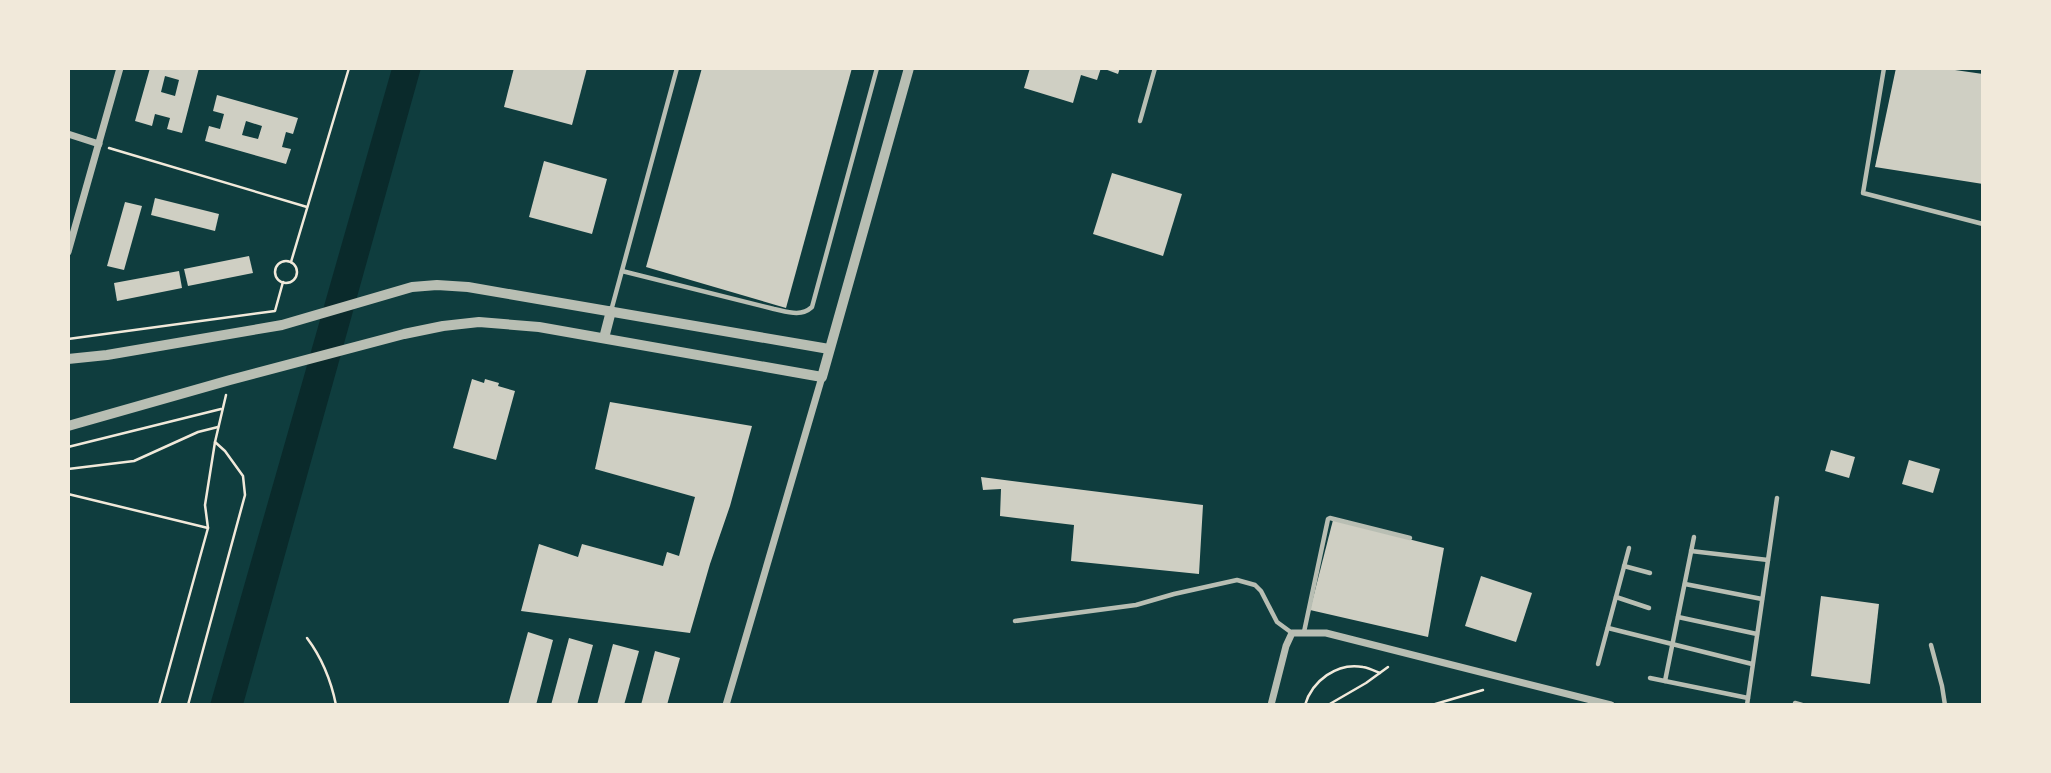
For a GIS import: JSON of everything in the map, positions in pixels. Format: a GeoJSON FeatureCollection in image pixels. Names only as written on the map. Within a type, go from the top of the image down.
{"type":"FeatureCollection","features":[{"type":"Feature","properties":{"kind":"street"},"geometry":{"type":"LineString","coordinates":[[68,252],[120,68]]}},
{"type":"Feature","properties":{"kind":"street"},"geometry":{"type":"LineString","coordinates":[[726,705],[909,68]]}},
{"type":"Feature","properties":{"kind":"street"},"geometry":{"type":"LineString","coordinates":[[68,134],[99,144]]}},
{"type":"Feature","properties":{"kind":"street"},"geometry":{"type":"LineString","coordinates":[[68,359],[107,355],[282,325],[412,287],[448,286],[468,287],[829,349]]}},
{"type":"Feature","properties":{"kind":"street"},"geometry":{"type":"LineString","coordinates":[[604,338],[611,311]]}},
{"type":"Feature","properties":{"kind":"street"},"geometry":{"type":"LineString","coordinates":[[68,426],[218,383],[367,345],[443,326],[479,322],[539,327],[822,377]]}},
{"type":"Feature","properties":{"kind":"street"},"geometry":{"type":"LineString","coordinates":[[1271,705],[1286,646],[1292,633],[1304,632],[1326,633],[1611,705]]}},
{"type":"Feature","properties":{"kind":"lane"},"geometry":{"type":"LineString","coordinates":[[611,311],[677,68]]}},
{"type":"Feature","properties":{"kind":"lane"},"geometry":{"type":"LineString","coordinates":[[622,271],[774,309],[799,314],[808,311],[812,307],[877,68]]}},
{"type":"Feature","properties":{"kind":"lane"},"geometry":{"type":"LineString","coordinates":[[1140,121],[1155,68]]}},
{"type":"Feature","properties":{"kind":"lane"},"geometry":{"type":"LineString","coordinates":[[1884,68],[1863,193],[1983,224]]}},
{"type":"Feature","properties":{"kind":"lane"},"geometry":{"type":"LineString","coordinates":[[1746,705],[1777,498]]}},
{"type":"Feature","properties":{"kind":"lane"},"geometry":{"type":"LineString","coordinates":[[1304,632],[1328,519],[1410,538]]}},
{"type":"Feature","properties":{"kind":"lane"},"geometry":{"type":"LineString","coordinates":[[1665,681],[1694,537]]}},
{"type":"Feature","properties":{"kind":"lane"},"geometry":{"type":"LineString","coordinates":[[1598,664],[1629,548]]}},
{"type":"Feature","properties":{"kind":"lane"},"geometry":{"type":"LineString","coordinates":[[1691,551],[1768,560]]}},
{"type":"Feature","properties":{"kind":"lane"},"geometry":{"type":"LineString","coordinates":[[1624,566],[1650,573]]}},
{"type":"Feature","properties":{"kind":"lane"},"geometry":{"type":"LineString","coordinates":[[1014,621],[1136,605],[1237,580],[1255,585],[1277,622],[1292,633]]}},
{"type":"Feature","properties":{"kind":"lane"},"geometry":{"type":"LineString","coordinates":[[1685,584],[1762,598]]}},
{"type":"Feature","properties":{"kind":"lane"},"geometry":{"type":"LineString","coordinates":[[1616,597],[1649,608]]}},
{"type":"Feature","properties":{"kind":"lane"},"geometry":{"type":"LineString","coordinates":[[1678,617],[1757,634]]}},
{"type":"Feature","properties":{"kind":"lane"},"geometry":{"type":"LineString","coordinates":[[1608,628],[1752,664]]}},
{"type":"Feature","properties":{"kind":"lane"},"geometry":{"type":"LineString","coordinates":[[1931,645],[1945,705]]}},
{"type":"Feature","properties":{"kind":"lane"},"geometry":{"type":"LineString","coordinates":[[1650,678],[1748,698]]}},
{"type":"Feature","properties":{"kind":"lane"},"geometry":{"type":"LineString","coordinates":[[1569,705],[1571,695]]}},
{"type":"Feature","properties":{"kind":"lane"},"geometry":{"type":"LineString","coordinates":[[1795,703],[1802,705]]}},
{"type":"Feature","properties":{"kind":"path"},"geometry":{"type":"LineString","coordinates":[[290,261],[349,68]]}},
{"type":"Feature","properties":{"kind":"path"},"geometry":{"type":"LineString","coordinates":[[99,144],[307,207]]}},
{"type":"Feature","properties":{"kind":"path"},"geometry":{"type":"LineString","coordinates":[[290,261],[296,266],[297,274],[291,282],[283,282],[278,278],[276,268],[280,262],[290,261]]}},
{"type":"Feature","properties":{"kind":"path"},"geometry":{"type":"LineString","coordinates":[[68,339],[275,311],[283,282]]}},
{"type":"Feature","properties":{"kind":"path"},"geometry":{"type":"LineString","coordinates":[[159,705],[208,528],[205,505],[227,388]]}},
{"type":"Feature","properties":{"kind":"path"},"geometry":{"type":"LineString","coordinates":[[68,447],[223,409]]}},
{"type":"Feature","properties":{"kind":"path"},"geometry":{"type":"LineString","coordinates":[[68,469],[134,461],[198,432],[218,427]]}},
{"type":"Feature","properties":{"kind":"path"},"geometry":{"type":"LineString","coordinates":[[188,705],[245,495],[243,476],[215,442]]}},
{"type":"Feature","properties":{"kind":"path"},"geometry":{"type":"LineString","coordinates":[[68,494],[208,528]]}},
{"type":"Feature","properties":{"kind":"path"},"geometry":{"type":"LineString","coordinates":[[307,638],[325,668],[336,705]]}},
{"type":"Feature","properties":{"kind":"path"},"geometry":{"type":"LineString","coordinates":[[1305,705],[1317,682],[1330,672],[1346,667],[1362,667],[1380,673]]}},
{"type":"Feature","properties":{"kind":"path"},"geometry":{"type":"LineString","coordinates":[[1328,705],[1388,667]]}},
{"type":"Feature","properties":{"kind":"path"},"geometry":{"type":"LineString","coordinates":[[1432,705],[1483,690]]}},
{"type":"Feature","properties":{"kind":"water"},"geometry":{"type":"Polygon","coordinates":[[[392,68],[421,68],[243,705],[210,705],[392,68]]]}},
{"type":"Feature","properties":{"kind":"building"},"geometry":{"type":"Polygon","coordinates":[[[150,68],[199,68],[182,133],[167,129],[170,118],[155,114],[152,126],[135,121],[150,68]],[[165,76],[161,92],[175,96],[179,80],[165,76]]]}},
{"type":"Feature","properties":{"kind":"building"},"geometry":{"type":"Polygon","coordinates":[[[514,68],[587,68],[572,125],[504,107],[514,68]]]}},
{"type":"Feature","properties":{"kind":"building"},"geometry":{"type":"Polygon","coordinates":[[[702,68],[852,68],[786,308],[646,267],[702,68]]]}},
{"type":"Feature","properties":{"kind":"building"},"geometry":{"type":"Polygon","coordinates":[[[1030,68],[1101,68],[1097,80],[1081,75],[1073,103],[1024,88],[1030,68]]]}},
{"type":"Feature","properties":{"kind":"building"},"geometry":{"type":"Polygon","coordinates":[[[1102,68],[1120,68],[1118,74],[1102,68]]]}},
{"type":"Feature","properties":{"kind":"building"},"geometry":{"type":"Polygon","coordinates":[[[1896,68],[1941,68],[1983,74],[1983,184],[1875,167],[1896,68]]]}},
{"type":"Feature","properties":{"kind":"building"},"geometry":{"type":"Polygon","coordinates":[[[217,95],[298,118],[293,134],[286,132],[282,147],[291,149],[286,164],[205,141],[209,126],[220,129],[224,114],[213,111],[217,95]],[[246,121],[242,135],[258,139],[262,126],[246,121]]]}},
{"type":"Feature","properties":{"kind":"building"},"geometry":{"type":"Polygon","coordinates":[[[544,161],[607,179],[592,234],[529,217],[544,161]]]}},
{"type":"Feature","properties":{"kind":"building"},"geometry":{"type":"Polygon","coordinates":[[[1112,173],[1182,194],[1163,256],[1093,234],[1112,173]]]}},
{"type":"Feature","properties":{"kind":"building"},"geometry":{"type":"Polygon","coordinates":[[[155,198],[219,214],[215,231],[151,215],[155,198]]]}},
{"type":"Feature","properties":{"kind":"building"},"geometry":{"type":"Polygon","coordinates":[[[125,202],[142,206],[124,270],[107,266],[125,202]]]}},
{"type":"Feature","properties":{"kind":"building"},"geometry":{"type":"Polygon","coordinates":[[[249,256],[253,273],[188,286],[184,269],[249,256]]]}},
{"type":"Feature","properties":{"kind":"building"},"geometry":{"type":"Polygon","coordinates":[[[179,271],[182,288],[117,301],[114,283],[179,271]]]}},
{"type":"Feature","properties":{"kind":"building"},"geometry":{"type":"Polygon","coordinates":[[[472,379],[484,383],[485,379],[515,391],[496,460],[453,448],[472,379]]]}},
{"type":"Feature","properties":{"kind":"building"},"geometry":{"type":"Polygon","coordinates":[[[610,402],[752,426],[690,633],[521,611],[539,544],[578,557],[582,544],[663,566],[667,552],[679,556],[695,497],[595,469],[610,402]]]}},
{"type":"Feature","properties":{"kind":"building"},"geometry":{"type":"Polygon","coordinates":[[[1831,450],[1855,457],[1849,478],[1825,471],[1831,450]]]}},
{"type":"Feature","properties":{"kind":"building"},"geometry":{"type":"Polygon","coordinates":[[[1909,460],[1940,469],[1933,493],[1902,484],[1909,460]]]}},
{"type":"Feature","properties":{"kind":"building"},"geometry":{"type":"Polygon","coordinates":[[[981,477],[1203,505],[1199,574],[1071,561],[1074,525],[1000,516],[1001,489],[983,490],[981,477]]]}},
{"type":"Feature","properties":{"kind":"building"},"geometry":{"type":"Polygon","coordinates":[[[1333,520],[1444,548],[1428,637],[1310,610],[1333,520]]]}},
{"type":"Feature","properties":{"kind":"building"},"geometry":{"type":"Polygon","coordinates":[[[1481,576],[1532,593],[1516,642],[1465,626],[1481,576]]]}},
{"type":"Feature","properties":{"kind":"building"},"geometry":{"type":"Polygon","coordinates":[[[1821,596],[1879,604],[1870,684],[1811,676],[1821,596]]]}},
{"type":"Feature","properties":{"kind":"building"},"geometry":{"type":"Polygon","coordinates":[[[528,632],[553,640],[536,705],[508,705],[528,632]]]}},
{"type":"Feature","properties":{"kind":"building"},"geometry":{"type":"Polygon","coordinates":[[[569,638],[593,645],[577,705],[551,705],[569,638]]]}},
{"type":"Feature","properties":{"kind":"building"},"geometry":{"type":"Polygon","coordinates":[[[613,644],[639,651],[624,705],[597,705],[613,644]]]}},
{"type":"Feature","properties":{"kind":"building"},"geometry":{"type":"Polygon","coordinates":[[[655,651],[680,658],[667,705],[641,705],[655,651]]]}}]}
